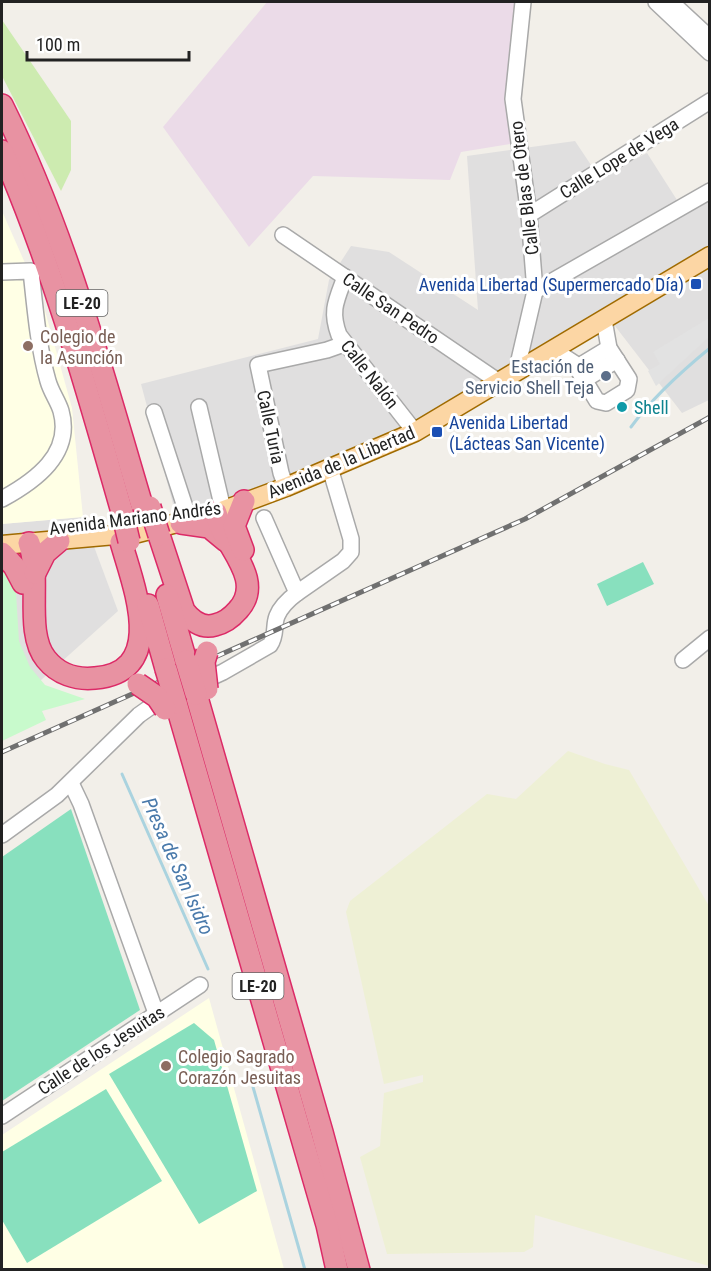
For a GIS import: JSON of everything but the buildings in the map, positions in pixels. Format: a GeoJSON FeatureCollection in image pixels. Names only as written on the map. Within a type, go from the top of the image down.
{"type":"FeatureCollection","features":[{"type":"Feature","properties":{"kind":"highway","name":"LE-20"},"geometry":{"type":"LineString","coordinates":[[2,105],[58,232],[105,381],[126,513],[125,541],[166,669],[163,707],[202,822],[241,926],[327,1225],[337,1269]]}},
{"type":"Feature","properties":{"kind":"highway","name":"LE-20"},"geometry":{"type":"LineString","coordinates":[[2,152],[38,240],[68,326],[126,513]]}},
{"type":"Feature","properties":{"kind":"highway"},"geometry":{"type":"LineString","coordinates":[[126,513],[155,536],[184,610],[190,619],[208,627],[219,625],[229,619],[244,603],[248,584],[234,542],[234,526],[212,509]]}},
{"type":"Feature","properties":{"kind":"highway"},"geometry":{"type":"LineString","coordinates":[[202,691],[207,652],[214,640],[244,619],[251,610],[257,586],[255,573],[234,542],[221,529],[212,509]]}},
{"type":"Feature","properties":{"kind":"highway"},"geometry":{"type":"LineString","coordinates":[[212,509],[209,527],[234,542]]}},
{"type":"Feature","properties":{"kind":"highway","name":"LE-20"},"geometry":{"type":"LineString","coordinates":[[155,536],[186,660],[202,691],[253,894],[322,1131],[359,1269]]}},
{"type":"Feature","properties":{"kind":"highway"},"geometry":{"type":"LineString","coordinates":[[59,541],[45,553],[29,578],[37,639],[45,658],[73,678],[98,678],[112,674],[133,658],[139,644],[142,628],[125,541]]}},
{"type":"Feature","properties":{"kind":"highway"},"geometry":{"type":"LineString","coordinates":[[13,542],[14,566],[29,578]]}},
{"type":"Feature","properties":{"kind":"highway"},"geometry":{"type":"LineString","coordinates":[[13,542],[33,553],[29,578],[26,635],[40,668],[63,683],[76,686],[90,688],[127,681],[138,684],[150,690],[163,707]]}},
{"type":"Feature","properties":{"kind":"main road","name":"Avenida de la Libertad"},"geometry":{"type":"LineString","coordinates":[[212,509],[286,488],[416,432],[710,256]]}},
{"type":"Feature","properties":{"kind":"main road","name":"Avenida Mariano Andrés"},"geometry":{"type":"LineString","coordinates":[[13,542],[38,536],[100,529],[126,513],[166,515],[212,509]]}},
{"type":"Feature","properties":{"kind":"main road","name":"Avenida Mariano Andrés"},"geometry":{"type":"LineString","coordinates":[[13,542],[59,541],[138,533],[212,509]]}},
{"type":"Feature","properties":{"kind":"street","name":"Calle Blas de Otero"},"geometry":{"type":"LineString","coordinates":[[516,373],[535,291],[529,215],[513,99],[524,2]]}},
{"type":"Feature","properties":{"kind":"street"},"geometry":{"type":"LineString","coordinates":[[656,2],[710,53]]}},
{"type":"Feature","properties":{"kind":"street"},"geometry":{"type":"LineString","coordinates":[[672,2],[710,38]]}},
{"type":"Feature","properties":{"kind":"street","name":"Calle Lope de Vega"},"geometry":{"type":"LineString","coordinates":[[529,215],[710,101]]}},
{"type":"Feature","properties":{"kind":"street"},"geometry":{"type":"LineString","coordinates":[[535,291],[710,191]]}},
{"type":"Feature","properties":{"kind":"street","name":"Calle San Pedro"},"geometry":{"type":"LineString","coordinates":[[283,235],[499,382]]}},
{"type":"Feature","properties":{"kind":"street"},"geometry":{"type":"LineString","coordinates":[[2,272],[30,271],[48,382],[61,411],[64,436],[52,463],[33,479],[2,499]]}},
{"type":"Feature","properties":{"kind":"street","name":"Calle Nalón"},"geometry":{"type":"LineString","coordinates":[[345,277],[334,306],[334,321],[344,344],[416,432]]}},
{"type":"Feature","properties":{"kind":"street"},"geometry":{"type":"LineString","coordinates":[[554,350],[574,363],[597,401],[606,403],[627,390],[629,379],[613,354],[604,320]]}},
{"type":"Feature","properties":{"kind":"street","name":"Calle Turia"},"geometry":{"type":"LineString","coordinates":[[286,488],[258,365],[344,344]]}},
{"type":"Feature","properties":{"kind":"street"},"geometry":{"type":"LineString","coordinates":[[580,374],[613,354]]}},
{"type":"Feature","properties":{"kind":"street"},"geometry":{"type":"LineString","coordinates":[[199,407],[212,509]]}},
{"type":"Feature","properties":{"kind":"street"},"geometry":{"type":"LineString","coordinates":[[154,412],[212,509]]}},
{"type":"Feature","properties":{"kind":"street"},"geometry":{"type":"LineString","coordinates":[[2,835],[51,801],[123,729],[270,645],[274,639],[278,614],[282,606],[297,592],[343,561],[351,552],[351,540],[330,468]]}},
{"type":"Feature","properties":{"kind":"street"},"geometry":{"type":"LineString","coordinates":[[264,518],[297,592]]}},
{"type":"Feature","properties":{"kind":"street"},"geometry":{"type":"LineString","coordinates":[[683,660],[710,638]]}},
{"type":"Feature","properties":{"kind":"street"},"geometry":{"type":"LineString","coordinates":[[71,783],[81,804],[156,1014]]}},
{"type":"Feature","properties":{"kind":"street","name":"Calle de los Jesuitas"},"geometry":{"type":"LineString","coordinates":[[2,1116],[200,984]]}},
{"type":"Feature","properties":{"kind":"shaded area"},"geometry":{"type":"Polygon","coordinates":[[[267,2],[520,2],[509,87],[510,144],[461,152],[450,180],[313,176],[249,247],[163,127],[267,2]]]}},
{"type":"Feature","properties":{"kind":"shaded area"},"geometry":{"type":"Polygon","coordinates":[[[575,141],[599,177],[647,153],[684,211],[709,197],[709,400],[682,413],[615,326],[320,465],[177,519],[141,384],[318,339],[329,280],[351,246],[389,252],[478,310],[467,156],[575,141]]]}},
{"type":"Feature","properties":{"kind":"shaded area","name":"Colegio de la Asunción"},"geometry":{"type":"Polygon","coordinates":[[[2,211],[25,263],[32,264],[72,408],[83,517],[2,524],[2,211]]]}},
{"type":"Feature","properties":{"kind":"shaded area"},"geometry":{"type":"Polygon","coordinates":[[[709,318],[709,337],[656,386],[648,371],[660,364],[653,352],[709,318]]]}},
{"type":"Feature","properties":{"kind":"shaded area"},"geometry":{"type":"Polygon","coordinates":[[[83,517],[118,611],[2,715],[2,524],[83,517]]]}},
{"type":"Feature","properties":{"kind":"shaded area"},"geometry":{"type":"Polygon","coordinates":[[[568,751],[629,770],[709,906],[709,1266],[535,1215],[533,1247],[524,1252],[387,1254],[360,1157],[380,1146],[384,1093],[423,1082],[423,1075],[384,1084],[346,912],[350,901],[487,794],[516,799],[568,751]]]}},
{"type":"Feature","properties":{"kind":"shaded area","name":"Colegio Sagrado Corazón Jesuitas"},"geometry":{"type":"Polygon","coordinates":[[[209,998],[284,1269],[2,1270],[2,1135],[209,998]]]}},
{"type":"Feature","properties":{"kind":"green space"},"geometry":{"type":"Polygon","coordinates":[[[2,20],[71,121],[71,170],[61,191],[2,76],[2,20]]]}},
{"type":"Feature","properties":{"kind":"green space"},"geometry":{"type":"Polygon","coordinates":[[[643,562],[654,584],[607,606],[597,584],[643,562]]]}},
{"type":"Feature","properties":{"kind":"green space"},"geometry":{"type":"Polygon","coordinates":[[[2,566],[11,574],[16,593],[19,641],[30,667],[45,685],[85,699],[42,711],[46,720],[2,741],[2,566]]]}},
{"type":"Feature","properties":{"kind":"green space"},"geometry":{"type":"Polygon","coordinates":[[[71,809],[140,1010],[2,1101],[2,857],[71,809]]]}},
{"type":"Feature","properties":{"kind":"green space"},"geometry":{"type":"Polygon","coordinates":[[[194,1023],[214,1040],[257,1191],[199,1224],[109,1074],[194,1023]]]}},
{"type":"Feature","properties":{"kind":"green space"},"geometry":{"type":"Polygon","coordinates":[[[106,1089],[162,1181],[27,1263],[2,1220],[2,1152],[106,1089]]]}},
{"type":"Feature","properties":{"kind":"waterway","name":"Presa de San Isidro"},"geometry":{"type":"LineString","coordinates":[[631,427],[668,385],[710,348]]}},
{"type":"Feature","properties":{"kind":"waterway","name":"Presa de San Isidro"},"geometry":{"type":"LineString","coordinates":[[122,774],[208,969]]}},
{"type":"Feature","properties":{"kind":"waterway","name":"Presa de San Isidro"},"geometry":{"type":"LineString","coordinates":[[253,1087],[305,1270]]}},
{"type":"Feature","properties":{"kind":"railway"},"geometry":{"type":"LineString","coordinates":[[2,752],[525,519],[710,417]]}},
{"type":"Feature","properties":{"kind":"place","name":"Avenida Libertad (Supermercado Día)"},"geometry":{"type":"Point","coordinates":[696,284]}},
{"type":"Feature","properties":{"kind":"place","name":"Colegio de la Asunción"},"geometry":{"type":"Point","coordinates":[28,346]}},
{"type":"Feature","properties":{"kind":"place","name":"Estación de Servicio Shell Teja"},"geometry":{"type":"Point","coordinates":[606,376]}},
{"type":"Feature","properties":{"kind":"place","name":"Shell"},"geometry":{"type":"Point","coordinates":[622,407]}},
{"type":"Feature","properties":{"kind":"place","name":"Avenida Libertad (Lácteas San Vicente)"},"geometry":{"type":"Point","coordinates":[437,432]}},
{"type":"Feature","properties":{"kind":"place","name":"Colegio Sagrado Corazón Jesuitas"},"geometry":{"type":"Point","coordinates":[166,1066]}}]}
